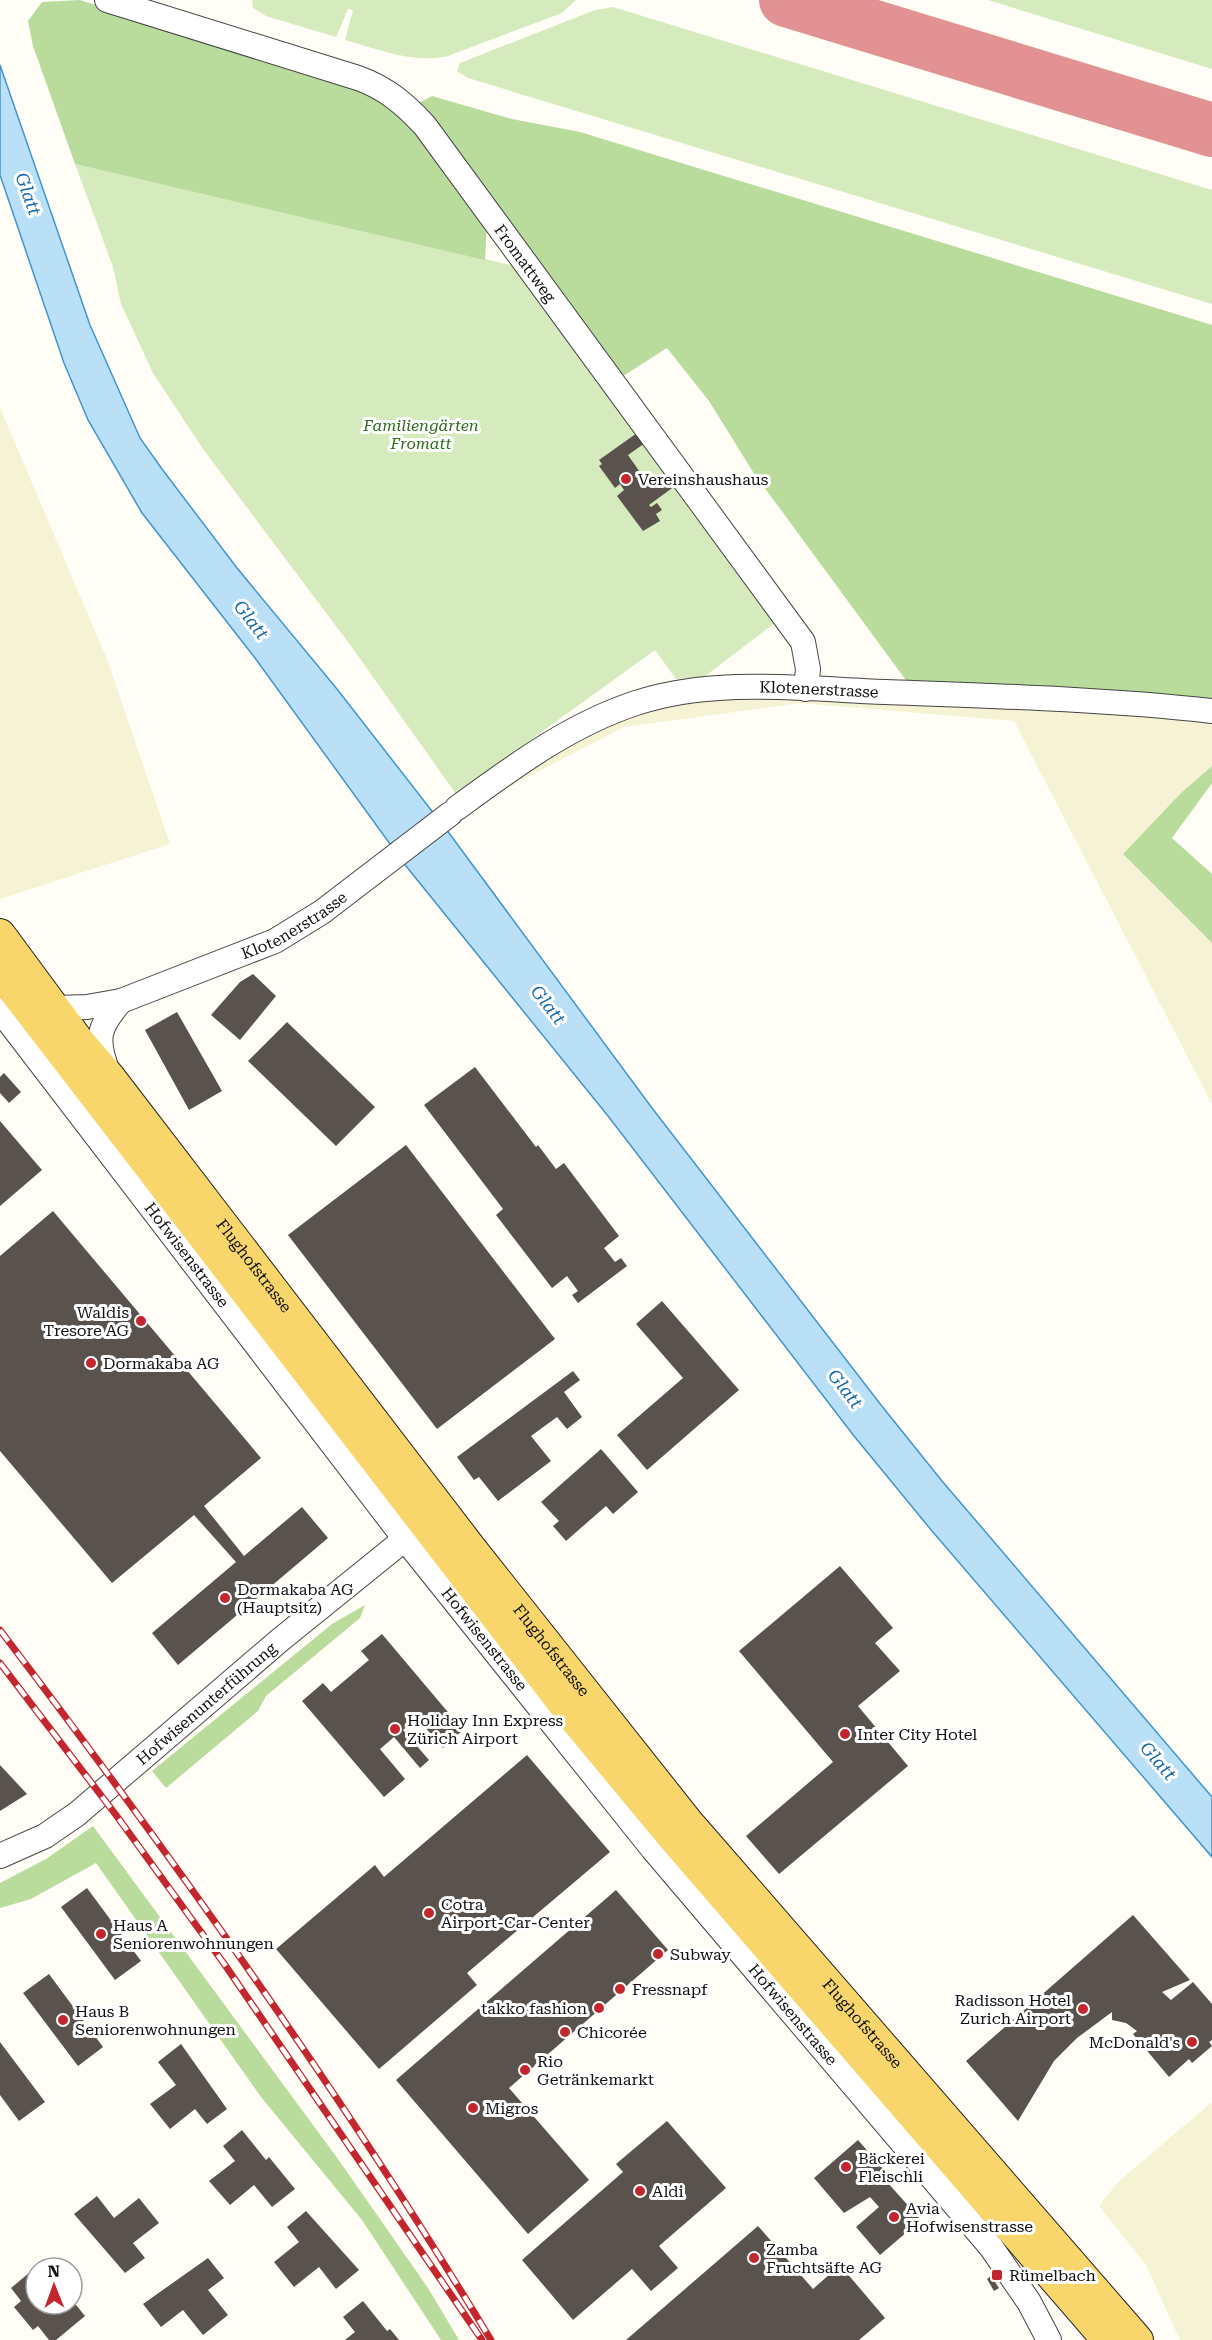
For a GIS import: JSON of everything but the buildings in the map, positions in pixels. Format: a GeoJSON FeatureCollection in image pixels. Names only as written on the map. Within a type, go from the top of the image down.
{"type":"FeatureCollection","features":[{"type":"Feature","properties":{"kind":"main road","name":"Flughofstrasse"},"geometry":{"type":"LineString","coordinates":[[0,934],[471,1548],[688,1822],[1138,2340]]}},
{"type":"Feature","properties":{"kind":"main road","name":"Flughofstrasse"},"geometry":{"type":"LineString","coordinates":[[0,973],[580,1726],[673,1839],[1107,2340]]}},
{"type":"Feature","properties":{"kind":"street","name":"Fromattweg"},"geometry":{"type":"LineString","coordinates":[[107,0],[375,84],[408,107],[446,154],[803,642],[808,669],[806,689]]}},
{"type":"Feature","properties":{"kind":"street","name":"Klotenerstrasse"},"geometry":{"type":"LineString","coordinates":[[55,1008],[87,1007],[121,1001],[275,941],[322,912],[453,811],[541,748],[584,724],[637,702],[670,694],[728,688],[806,689],[967,695],[1212,711]]}},
{"type":"Feature","properties":{"kind":"street"},"geometry":{"type":"LineString","coordinates":[[110,1077],[101,1054],[100,1036],[108,1015],[121,1001]]}},
{"type":"Feature","properties":{"kind":"street","name":"Hofwisenstrasse"},"geometry":{"type":"LineString","coordinates":[[4,1021],[405,1539],[652,1848],[991,2247],[1023,2293],[1049,2340]]}},
{"type":"Feature","properties":{"kind":"street","name":"Hofwisenunterführung"},"geometry":{"type":"LineString","coordinates":[[0,1856],[45,1836],[77,1814],[280,1640],[405,1539]]}},
{"type":"Feature","properties":{"kind":"shaded area"},"geometry":{"type":"Polygon","coordinates":[[[0,408],[107,659],[170,844],[0,899],[0,408]]]}},
{"type":"Feature","properties":{"kind":"shaded area"},"geometry":{"type":"Polygon","coordinates":[[[752,695],[930,702],[1212,720],[1212,766],[1181,793],[1123,854],[1212,943],[1212,1104],[1014,721],[800,703],[624,727],[457,814],[512,778],[606,724],[666,705],[752,695]]]}},
{"type":"Feature","properties":{"kind":"shaded area"},"geometry":{"type":"Polygon","coordinates":[[[1212,2102],[1212,2340],[1180,2340],[1146,2265],[1099,2206],[1118,2182],[1212,2102]]]}},
{"type":"Feature","properties":{"kind":"green space"},"geometry":{"type":"Polygon","coordinates":[[[80,0],[358,87],[392,104],[487,223],[485,260],[75,164],[33,46],[28,21],[42,2],[80,0]]]}},
{"type":"Feature","properties":{"kind":"green space"},"geometry":{"type":"Polygon","coordinates":[[[252,0],[576,0],[562,13],[448,56],[422,58],[396,54],[345,40],[353,10],[348,9],[336,37],[266,16],[253,8],[252,0]]]}},
{"type":"Feature","properties":{"kind":"green space"},"geometry":{"type":"Polygon","coordinates":[[[988,0],[1212,0],[1212,69],[988,0]]]}},
{"type":"Feature","properties":{"kind":"green space"},"geometry":{"type":"Polygon","coordinates":[[[613,7],[1212,190],[1212,304],[468,78],[457,71],[460,63],[595,10],[613,7]]]}},
{"type":"Feature","properties":{"kind":"green space"},"geometry":{"type":"Polygon","coordinates":[[[432,96],[512,119],[580,132],[1212,325],[1212,701],[908,683],[753,472],[709,401],[667,348],[620,378],[417,104],[432,96]]]}},
{"type":"Feature","properties":{"kind":"green space","name":"Familiengärten Fromatt"},"geometry":{"type":"Polygon","coordinates":[[[75,164],[528,269],[780,619],[704,677],[676,679],[655,650],[456,794],[351,646],[203,449],[153,373],[121,304],[113,267],[75,164]]]}},
{"type":"Feature","properties":{"kind":"green space"},"geometry":{"type":"Polygon","coordinates":[[[1212,766],[1212,783],[1172,838],[1212,874],[1212,943],[1123,854],[1181,793],[1212,766]]]}},
{"type":"Feature","properties":{"kind":"green space"},"geometry":{"type":"Polygon","coordinates":[[[365,1605],[360,1618],[266,1696],[258,1711],[166,1788],[152,1771],[332,1624],[365,1605]]]}},
{"type":"Feature","properties":{"kind":"green space"},"geometry":{"type":"Polygon","coordinates":[[[93,1826],[338,2159],[428,2288],[459,2340],[441,2340],[362,2220],[261,2097],[96,1863],[31,1899],[0,1908],[0,1883],[46,1859],[93,1826]]]}},
{"type":"Feature","properties":{"kind":"water","name":"Glatt"},"geometry":{"type":"Polygon","coordinates":[[[0,65],[90,325],[140,438],[237,568],[337,689],[449,833],[652,1108],[881,1405],[942,1481],[1212,1797],[1212,1857],[932,1531],[854,1436],[608,1116],[406,866],[255,658],[142,513],[88,420],[64,363],[0,175],[0,65]]]}},
{"type":"Feature","properties":{"kind":"taxiway"},"geometry":{"type":"LineString","coordinates":[[786,0],[1212,130]]}},
{"type":"Feature","properties":{"kind":"railway"},"geometry":{"type":"LineString","coordinates":[[0,1630],[193,1890],[255,1979],[376,2157],[491,2340]]}},
{"type":"Feature","properties":{"kind":"railway"},"geometry":{"type":"LineString","coordinates":[[0,1663],[116,1815],[225,1965],[482,2340]]}},
{"type":"Feature","properties":{"kind":"place","name":"Vereinshaushaus"},"geometry":{"type":"Point","coordinates":[626,479]}},
{"type":"Feature","properties":{"kind":"place","name":"Waldis Tresore AG"},"geometry":{"type":"Point","coordinates":[141,1321]}},
{"type":"Feature","properties":{"kind":"place","name":"Dormakaba AG"},"geometry":{"type":"Point","coordinates":[91,1363]}},
{"type":"Feature","properties":{"kind":"place","name":"Dormakaba AG (Hauptsitz)"},"geometry":{"type":"Point","coordinates":[225,1598]}},
{"type":"Feature","properties":{"kind":"place","name":"Holiday Inn Express Zürich Airport"},"geometry":{"type":"Point","coordinates":[395,1729]}},
{"type":"Feature","properties":{"kind":"place","name":"Inter City Hotel"},"geometry":{"type":"Point","coordinates":[845,1734]}},
{"type":"Feature","properties":{"kind":"place","name":"Cotra Airport-Car-Center"},"geometry":{"type":"Point","coordinates":[429,1913]}},
{"type":"Feature","properties":{"kind":"place","name":"Haus A Seniorenwohnungen"},"geometry":{"type":"Point","coordinates":[101,1934]}},
{"type":"Feature","properties":{"kind":"place","name":"Subway"},"geometry":{"type":"Point","coordinates":[658,1954]}},
{"type":"Feature","properties":{"kind":"place","name":"Fressnapf"},"geometry":{"type":"Point","coordinates":[620,1989]}},
{"type":"Feature","properties":{"kind":"place","name":"takko fashion"},"geometry":{"type":"Point","coordinates":[599,2008]}},
{"type":"Feature","properties":{"kind":"place","name":"Radisson Hotel Zurich Airport"},"geometry":{"type":"Point","coordinates":[1083,2009]}},
{"type":"Feature","properties":{"kind":"place","name":"Haus B Seniorenwohnungen"},"geometry":{"type":"Point","coordinates":[63,2020]}},
{"type":"Feature","properties":{"kind":"place","name":"Chicorée"},"geometry":{"type":"Point","coordinates":[565,2032]}},
{"type":"Feature","properties":{"kind":"place","name":"McDonald's"},"geometry":{"type":"Point","coordinates":[1192,2042]}},
{"type":"Feature","properties":{"kind":"place","name":"Rio Getränkemarkt"},"geometry":{"type":"Point","coordinates":[525,2070]}},
{"type":"Feature","properties":{"kind":"place","name":"Migros"},"geometry":{"type":"Point","coordinates":[473,2108]}},
{"type":"Feature","properties":{"kind":"place","name":"Bäckerei Fleischli"},"geometry":{"type":"Point","coordinates":[846,2167]}},
{"type":"Feature","properties":{"kind":"place","name":"Aldi"},"geometry":{"type":"Point","coordinates":[640,2191]}},
{"type":"Feature","properties":{"kind":"place","name":"Avia Hofwisenstrasse"},"geometry":{"type":"Point","coordinates":[894,2217]}},
{"type":"Feature","properties":{"kind":"place","name":"Zamba Fruchtsäfte AG"},"geometry":{"type":"Point","coordinates":[754,2258]}},
{"type":"Feature","properties":{"kind":"place","name":"Rümelbach"},"geometry":{"type":"Point","coordinates":[997,2275]}}]}
